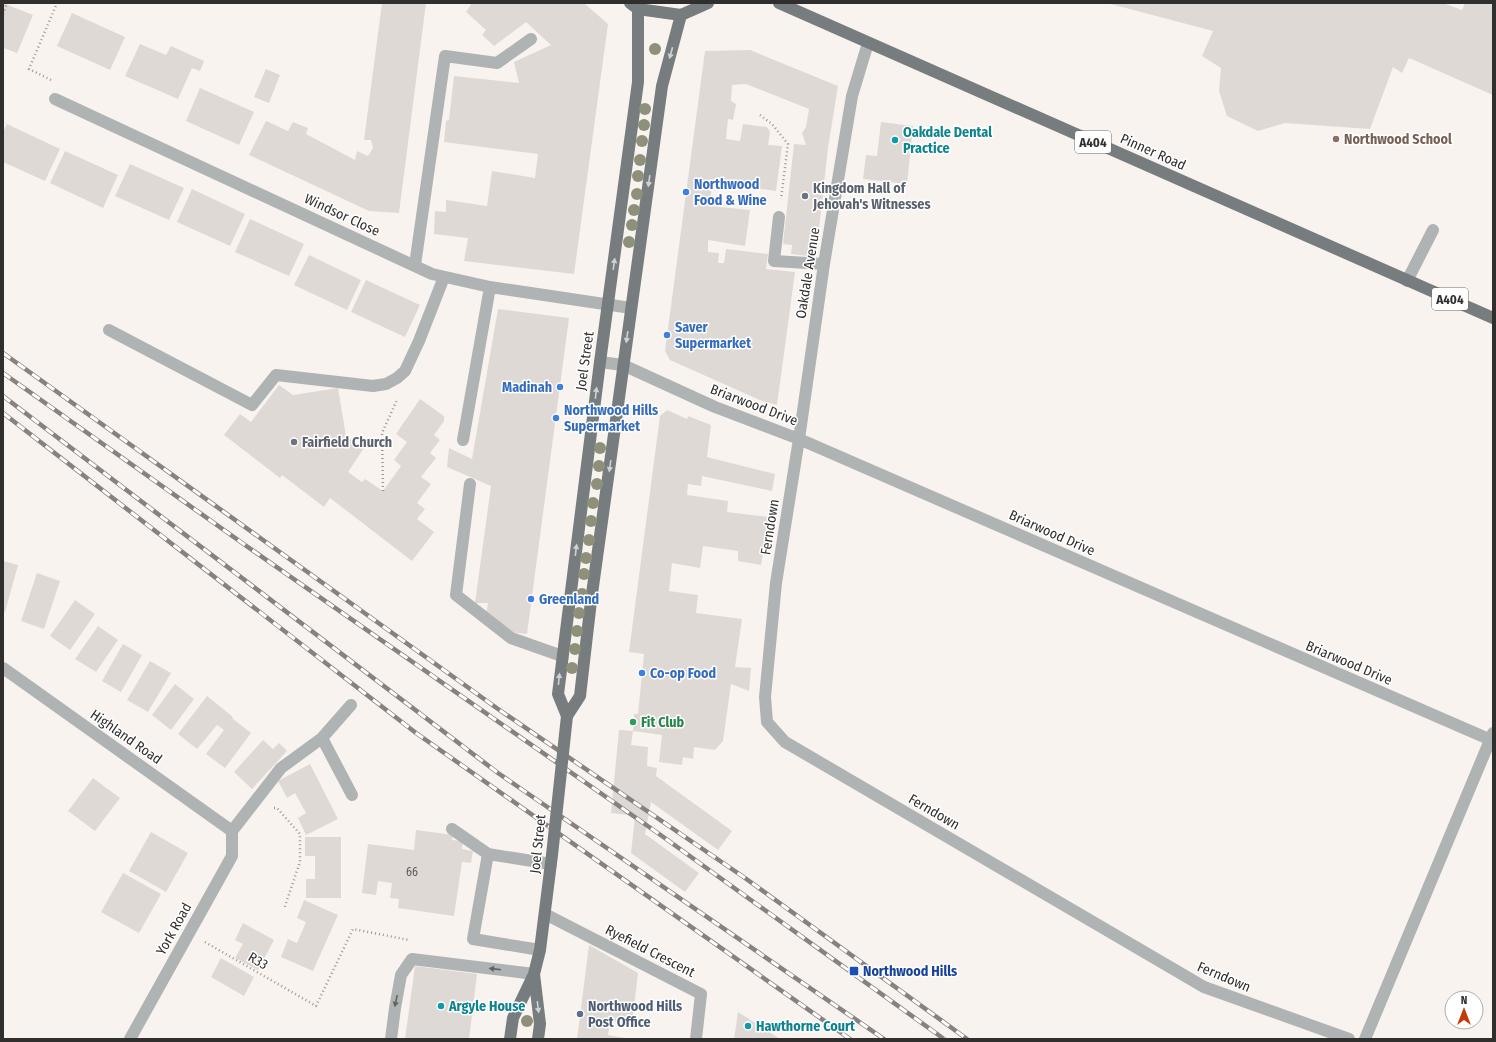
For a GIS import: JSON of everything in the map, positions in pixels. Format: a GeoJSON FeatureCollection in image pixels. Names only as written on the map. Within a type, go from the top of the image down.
{"type":"FeatureCollection","features":[{"type":"Feature","properties":{"kind":"main road"},"geometry":{"type":"LineString","coordinates":[[634,6],[681,15],[708,3]]}},
{"type":"Feature","properties":{"kind":"main road","name":"Pinner Road"},"geometry":{"type":"LineString","coordinates":[[779,3],[1493,318]]}},
{"type":"Feature","properties":{"kind":"main road","name":"Joel Street"},"geometry":{"type":"LineString","coordinates":[[567,716],[558,694],[562,656],[638,82],[634,6]]}},
{"type":"Feature","properties":{"kind":"main road","name":"Joel Street"},"geometry":{"type":"LineString","coordinates":[[510,1039],[513,1018],[534,974],[540,950],[552,859],[567,716],[580,696],[591,601],[662,86],[681,15]]}},
{"type":"Feature","properties":{"kind":"main road","name":"Joel Street"},"geometry":{"type":"LineString","coordinates":[[534,974],[540,1024],[538,1039]]}},
{"type":"Feature","properties":{"kind":"street"},"geometry":{"type":"LineString","coordinates":[[415,265],[445,56],[497,63],[531,39]]}},
{"type":"Feature","properties":{"kind":"street","name":"Oakdale Avenue"},"geometry":{"type":"LineString","coordinates":[[799,439],[824,264],[852,96],[868,43]]}},
{"type":"Feature","properties":{"kind":"street","name":"Windsor Close"},"geometry":{"type":"LineString","coordinates":[[55,99],[432,274],[490,287],[631,308]]}},
{"type":"Feature","properties":{"kind":"street"},"geometry":{"type":"LineString","coordinates":[[779,217],[774,261],[824,264]]}},
{"type":"Feature","properties":{"kind":"street"},"geometry":{"type":"LineString","coordinates":[[1407,280],[1433,230]]}},
{"type":"Feature","properties":{"kind":"street"},"geometry":{"type":"LineString","coordinates":[[109,330],[252,405],[276,375],[373,386],[386,384],[400,376],[405,371],[444,277]]}},
{"type":"Feature","properties":{"kind":"street"},"geometry":{"type":"LineString","coordinates":[[463,440],[490,287]]}},
{"type":"Feature","properties":{"kind":"street","name":"Briarwood Drive"},"geometry":{"type":"LineString","coordinates":[[600,362],[623,365],[716,407],[799,439],[1492,737],[1365,1039]]}},
{"type":"Feature","properties":{"kind":"street","name":"Ferndown"},"geometry":{"type":"LineString","coordinates":[[799,439],[776,583],[765,697],[767,722],[785,742],[1204,987],[1349,1039]]}},
{"type":"Feature","properties":{"kind":"street"},"geometry":{"type":"LineString","coordinates":[[470,484],[456,595],[511,638],[562,656]]}},
{"type":"Feature","properties":{"kind":"street","name":"Highland Road"},"geometry":{"type":"LineString","coordinates":[[3,668],[232,831]]}},
{"type":"Feature","properties":{"kind":"street"},"geometry":{"type":"LineString","coordinates":[[232,831],[281,768],[322,738],[351,705]]}},
{"type":"Feature","properties":{"kind":"street"},"geometry":{"type":"LineString","coordinates":[[322,738],[352,795]]}},
{"type":"Feature","properties":{"kind":"street"},"geometry":{"type":"LineString","coordinates":[[452,829],[488,854],[552,859]]}},
{"type":"Feature","properties":{"kind":"street","name":"York Road"},"geometry":{"type":"LineString","coordinates":[[130,1039],[232,856],[232,831]]}},
{"type":"Feature","properties":{"kind":"street"},"geometry":{"type":"LineString","coordinates":[[488,854],[474,939],[540,950]]}},
{"type":"Feature","properties":{"kind":"street","name":"Ryefield Crescent"},"geometry":{"type":"LineString","coordinates":[[545,914],[700,994],[696,1039]]}},
{"type":"Feature","properties":{"kind":"street"},"geometry":{"type":"LineString","coordinates":[[391,1039],[394,1008],[401,975],[412,959],[534,974]]}},
{"type":"Feature","properties":{"kind":"path"},"geometry":{"type":"LineString","coordinates":[[3,14],[7,3]]}},
{"type":"Feature","properties":{"kind":"path"},"geometry":{"type":"LineString","coordinates":[[55,99],[54,81],[29,69],[57,3]]}},
{"type":"Feature","properties":{"kind":"path"},"geometry":{"type":"LineString","coordinates":[[760,115],[772,124],[788,144],[779,217]]}},
{"type":"Feature","properties":{"kind":"path"},"geometry":{"type":"LineString","coordinates":[[383,491],[382,433],[396,403],[400,376]]}},
{"type":"Feature","properties":{"kind":"path"},"geometry":{"type":"LineString","coordinates":[[250,808],[277,808],[300,834],[300,862],[284,909]]}},
{"type":"Feature","properties":{"kind":"path","name":"R33"},"geometry":{"type":"LineString","coordinates":[[189,933],[316,1006]]}},
{"type":"Feature","properties":{"kind":"building"},"geometry":{"type":"Polygon","coordinates":[[[3,3],[33,15],[17,53],[3,48],[3,3]]]}},
{"type":"Feature","properties":{"kind":"building"},"geometry":{"type":"Polygon","coordinates":[[[382,3],[426,3],[399,213],[369,211],[249,155],[266,121],[288,131],[293,122],[308,128],[306,134],[355,160],[357,151],[368,156],[373,148],[371,140],[364,140],[382,3]]]}},
{"type":"Feature","properties":{"kind":"building"},"geometry":{"type":"Polygon","coordinates":[[[472,3],[584,3],[608,24],[574,274],[464,261],[468,238],[434,234],[435,211],[446,212],[446,200],[487,206],[492,171],[535,178],[538,154],[444,142],[446,121],[449,120],[454,76],[519,83],[514,62],[551,45],[526,22],[494,46],[482,35],[486,30],[466,12],[472,3]]]}},
{"type":"Feature","properties":{"kind":"building","name":"Northwood School"},"geometry":{"type":"Polygon","coordinates":[[[1107,3],[1443,3],[1462,10],[1465,3],[1493,3],[1493,95],[1409,58],[1402,73],[1393,67],[1370,129],[1285,123],[1258,131],[1227,116],[1219,91],[1221,68],[1202,56],[1213,31],[1107,3]]]}},
{"type":"Feature","properties":{"kind":"building"},"geometry":{"type":"Polygon","coordinates":[[[72,13],[125,37],[110,70],[57,46],[72,13]]]}},
{"type":"Feature","properties":{"kind":"building"},"geometry":{"type":"Polygon","coordinates":[[[140,44],[166,55],[171,46],[204,61],[200,71],[192,68],[178,99],[125,76],[140,44]]]}},
{"type":"Feature","properties":{"kind":"building"},"geometry":{"type":"Polygon","coordinates":[[[750,50],[838,86],[828,148],[817,247],[809,247],[808,256],[791,254],[792,245],[783,244],[794,144],[806,145],[802,133],[806,127],[809,109],[746,84],[732,85],[731,101],[736,104],[733,120],[728,119],[726,139],[740,141],[743,124],[767,127],[770,132],[768,145],[782,146],[776,191],[712,182],[710,206],[750,210],[745,246],[708,240],[708,252],[719,253],[718,263],[724,263],[726,249],[768,254],[766,269],[795,272],[777,405],[762,401],[670,360],[665,351],[705,51],[750,50]]]}},
{"type":"Feature","properties":{"kind":"building"},"geometry":{"type":"Polygon","coordinates":[[[266,69],[280,75],[269,103],[254,97],[266,69]]]}},
{"type":"Feature","properties":{"kind":"building"},"geometry":{"type":"Polygon","coordinates":[[[200,88],[254,112],[239,145],[186,121],[200,88]]]}},
{"type":"Feature","properties":{"kind":"building","name":"Oakdale Dental Practice"},"geometry":{"type":"Polygon","coordinates":[[[881,122],[913,126],[907,184],[863,179],[866,155],[877,156],[881,122]]]}},
{"type":"Feature","properties":{"kind":"building"},"geometry":{"type":"Polygon","coordinates":[[[7,124],[60,149],[45,181],[3,162],[3,132],[7,124]]]}},
{"type":"Feature","properties":{"kind":"building"},"geometry":{"type":"Polygon","coordinates":[[[65,151],[118,175],[103,208],[50,183],[65,151]]]}},
{"type":"Feature","properties":{"kind":"building"},"geometry":{"type":"Polygon","coordinates":[[[130,164],[184,188],[169,220],[115,196],[130,164]]]}},
{"type":"Feature","properties":{"kind":"building"},"geometry":{"type":"Polygon","coordinates":[[[192,189],[245,214],[230,246],[177,222],[192,189]]]}},
{"type":"Feature","properties":{"kind":"building"},"geometry":{"type":"Polygon","coordinates":[[[250,219],[304,244],[289,276],[235,252],[250,219]]]}},
{"type":"Feature","properties":{"kind":"building"},"geometry":{"type":"Polygon","coordinates":[[[309,255],[361,280],[347,310],[294,285],[309,255]]]}},
{"type":"Feature","properties":{"kind":"building"},"geometry":{"type":"Polygon","coordinates":[[[366,280],[420,305],[405,337],[351,312],[366,280]]]}},
{"type":"Feature","properties":{"kind":"building"},"geometry":{"type":"Polygon","coordinates":[[[498,309],[569,318],[527,634],[509,632],[486,615],[488,603],[475,603],[491,486],[447,467],[449,448],[472,459],[498,309]]]}},
{"type":"Feature","properties":{"kind":"building"},"geometry":{"type":"Polygon","coordinates":[[[279,385],[293,395],[338,388],[346,436],[364,448],[348,472],[362,482],[365,479],[383,491],[401,466],[394,460],[407,442],[396,434],[420,399],[444,416],[444,421],[434,435],[440,440],[430,453],[436,458],[421,477],[431,484],[417,503],[425,509],[417,519],[434,532],[412,561],[330,498],[324,507],[282,475],[280,478],[224,435],[240,414],[251,422],[279,385]]]}},
{"type":"Feature","properties":{"kind":"building"},"geometry":{"type":"Polygon","coordinates":[[[667,410],[687,419],[688,416],[711,425],[707,457],[775,474],[772,491],[702,476],[701,486],[688,484],[687,495],[728,501],[727,512],[769,517],[761,565],[738,561],[738,551],[703,546],[700,568],[672,563],[669,591],[698,595],[696,613],[742,619],[735,667],[751,668],[749,691],[731,684],[723,741],[715,750],[694,747],[693,759],[683,757],[682,765],[659,762],[662,735],[633,731],[634,714],[638,714],[644,654],[629,652],[660,416],[667,410]]]}},
{"type":"Feature","properties":{"kind":"building"},"geometry":{"type":"Polygon","coordinates":[[[3,561],[18,565],[5,612],[3,612],[3,561]]]}},
{"type":"Feature","properties":{"kind":"building"},"geometry":{"type":"Polygon","coordinates":[[[37,573],[60,581],[44,629],[21,621],[37,573]]]}},
{"type":"Feature","properties":{"kind":"building"},"geometry":{"type":"Polygon","coordinates":[[[75,600],[95,614],[70,650],[50,636],[75,600]]]}},
{"type":"Feature","properties":{"kind":"building"},"geometry":{"type":"Polygon","coordinates":[[[98,626],[118,640],[96,672],[75,659],[98,626]]]}},
{"type":"Feature","properties":{"kind":"building"},"geometry":{"type":"Polygon","coordinates":[[[123,644],[142,655],[121,692],[102,681],[123,644]]]}},
{"type":"Feature","properties":{"kind":"building"},"geometry":{"type":"Polygon","coordinates":[[[150,661],[171,673],[148,712],[127,700],[150,661]]]}},
{"type":"Feature","properties":{"kind":"building"},"geometry":{"type":"Polygon","coordinates":[[[175,684],[194,699],[171,730],[152,715],[175,684]]]}},
{"type":"Feature","properties":{"kind":"building"},"geometry":{"type":"Polygon","coordinates":[[[207,696],[251,733],[225,768],[206,754],[224,730],[217,725],[197,749],[178,734],[207,696]]]}},
{"type":"Feature","properties":{"kind":"building"},"geometry":{"type":"Polygon","coordinates":[[[619,730],[633,731],[631,745],[648,747],[647,766],[657,768],[656,776],[732,831],[718,850],[651,802],[645,834],[699,873],[685,892],[631,853],[635,816],[611,813],[619,730]]]}},
{"type":"Feature","properties":{"kind":"building"},"geometry":{"type":"Polygon","coordinates":[[[263,740],[273,749],[279,743],[287,751],[252,789],[234,772],[263,740]]]}},
{"type":"Feature","properties":{"kind":"building"},"geometry":{"type":"Polygon","coordinates":[[[310,764],[338,819],[306,835],[298,818],[306,813],[295,793],[287,798],[278,781],[310,764]]]}},
{"type":"Feature","properties":{"kind":"building"},"geometry":{"type":"Polygon","coordinates":[[[93,778],[120,798],[95,831],[68,811],[93,778]]]}},
{"type":"Feature","properties":{"kind":"building"},"geometry":{"type":"Polygon","coordinates":[[[416,830],[453,835],[452,840],[463,841],[462,849],[473,851],[471,863],[462,862],[454,916],[398,908],[399,899],[390,898],[392,883],[378,881],[376,895],[362,893],[368,844],[414,850],[416,830]]]}},
{"type":"Feature","properties":{"kind":"building"},"geometry":{"type":"Polygon","coordinates":[[[151,832],[188,853],[166,892],[129,871],[151,832]]]}},
{"type":"Feature","properties":{"kind":"building"},"geometry":{"type":"Polygon","coordinates":[[[305,837],[341,837],[341,898],[306,898],[306,879],[315,879],[315,856],[305,856],[305,837]]]}},
{"type":"Feature","properties":{"kind":"building"},"geometry":{"type":"Polygon","coordinates":[[[123,873],[161,894],[139,933],[101,912],[123,873]]]}},
{"type":"Feature","properties":{"kind":"building"},"geometry":{"type":"Polygon","coordinates":[[[304,900],[338,915],[313,971],[281,957],[288,939],[297,943],[306,922],[297,918],[304,900]]]}},
{"type":"Feature","properties":{"kind":"building"},"geometry":{"type":"Polygon","coordinates":[[[243,923],[274,940],[258,970],[235,958],[243,944],[235,940],[243,923]]]}},
{"type":"Feature","properties":{"kind":"building"},"geometry":{"type":"Polygon","coordinates":[[[589,945],[638,973],[632,1024],[610,1021],[608,1035],[631,1039],[577,1039],[589,945]]]}},
{"type":"Feature","properties":{"kind":"building"},"geometry":{"type":"Polygon","coordinates":[[[221,958],[254,977],[244,996],[211,977],[221,958]]]}},
{"type":"Feature","properties":{"kind":"building","name":"Argyle House"},"geometry":{"type":"Polygon","coordinates":[[[415,966],[477,974],[469,1039],[405,1039],[415,966]]]}},
{"type":"Feature","properties":{"kind":"building","name":"Hawthorne Court"},"geometry":{"type":"Polygon","coordinates":[[[738,1012],[780,1039],[734,1039],[738,1012]]]}},
{"type":"Feature","properties":{"kind":"railway"},"geometry":{"type":"LineString","coordinates":[[3,353],[498,709],[745,878],[967,1039]]}},
{"type":"Feature","properties":{"kind":"railway"},"geometry":{"type":"LineString","coordinates":[[3,373],[245,545],[662,836],[944,1039]]}},
{"type":"Feature","properties":{"kind":"railway"},"geometry":{"type":"LineString","coordinates":[[3,396],[498,773],[884,1039]]}},
{"type":"Feature","properties":{"kind":"railway"},"geometry":{"type":"LineString","coordinates":[[3,413],[416,733],[850,1039]]}},
{"type":"Feature","properties":{"kind":"place","name":"Northwood School"},"geometry":{"type":"Point","coordinates":[1336,139]}},
{"type":"Feature","properties":{"kind":"place","name":"Oakdale Dental Practice"},"geometry":{"type":"Point","coordinates":[895,140]}},
{"type":"Feature","properties":{"kind":"place","name":"Northwood Food & Wine"},"geometry":{"type":"Point","coordinates":[686,192]}},
{"type":"Feature","properties":{"kind":"place","name":"Kingdom Hall of Jehovah's Witnesses"},"geometry":{"type":"Point","coordinates":[805,196]}},
{"type":"Feature","properties":{"kind":"place","name":"Saver Supermarket"},"geometry":{"type":"Point","coordinates":[667,335]}},
{"type":"Feature","properties":{"kind":"place","name":"Madinah"},"geometry":{"type":"Point","coordinates":[560,387]}},
{"type":"Feature","properties":{"kind":"place","name":"Northwood Hills Supermarket"},"geometry":{"type":"Point","coordinates":[556,418]}},
{"type":"Feature","properties":{"kind":"place","name":"Fairfield Church"},"geometry":{"type":"Point","coordinates":[294,442]}},
{"type":"Feature","properties":{"kind":"place","name":"Greenland"},"geometry":{"type":"Point","coordinates":[531,599]}},
{"type":"Feature","properties":{"kind":"place","name":"Co-op Food"},"geometry":{"type":"Point","coordinates":[642,673]}},
{"type":"Feature","properties":{"kind":"place","name":"Fit Club"},"geometry":{"type":"Point","coordinates":[633,722]}},
{"type":"Feature","properties":{"kind":"place","name":"Northwood Hills"},"geometry":{"type":"Point","coordinates":[854,971]}},
{"type":"Feature","properties":{"kind":"place","name":"Argyle House"},"geometry":{"type":"Point","coordinates":[441,1006]}},
{"type":"Feature","properties":{"kind":"place","name":"Northwood Hills Post Office"},"geometry":{"type":"Point","coordinates":[580,1014]}},
{"type":"Feature","properties":{"kind":"place","name":"Hawthorne Court"},"geometry":{"type":"Point","coordinates":[748,1026]}}]}
